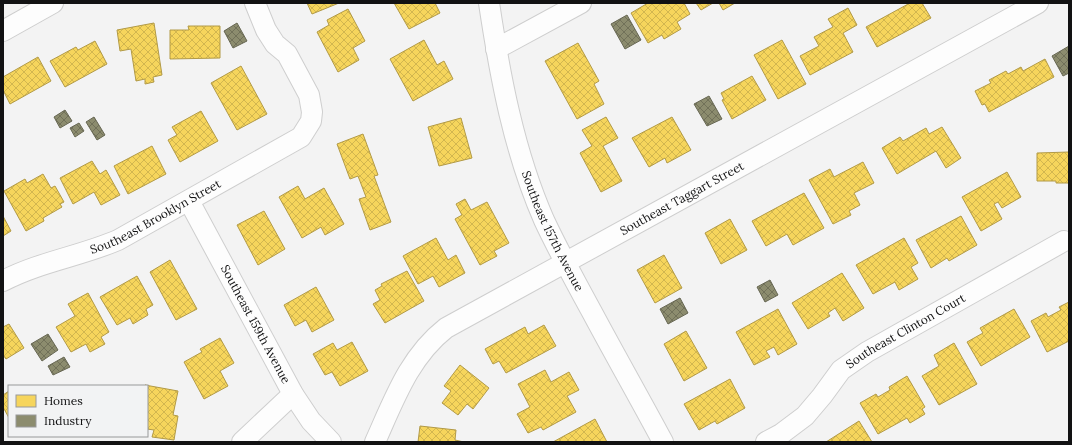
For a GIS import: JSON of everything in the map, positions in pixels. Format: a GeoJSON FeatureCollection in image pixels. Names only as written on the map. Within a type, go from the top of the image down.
{"type":"FeatureCollection","features":[{"type":"Feature","properties":{"kind":"street"},"geometry":{"type":"LineString","coordinates":[[3,31],[53,3]]}},
{"type":"Feature","properties":{"kind":"street","name":"Southeast Brooklyn Street"},"geometry":{"type":"LineString","coordinates":[[3,281],[19,272],[99,248],[189,201],[301,137],[311,121],[312,112],[309,95],[287,54],[275,44],[266,30],[255,3]]}},
{"type":"Feature","properties":{"kind":"street","name":"Southeast 157th Avenue"},"geometry":{"type":"LineString","coordinates":[[489,3],[496,49],[526,172],[544,220],[565,263],[663,442]]}},
{"type":"Feature","properties":{"kind":"street"},"geometry":{"type":"LineString","coordinates":[[496,49],[581,3]]}},
{"type":"Feature","properties":{"kind":"street","name":"Southeast Taggart Street"},"geometry":{"type":"LineString","coordinates":[[375,442],[402,381],[420,353],[446,328],[1038,3]]}},
{"type":"Feature","properties":{"kind":"street","name":"Southeast 159th Avenue"},"geometry":{"type":"LineString","coordinates":[[189,201],[293,394],[311,421],[331,442]]}},
{"type":"Feature","properties":{"kind":"street","name":"Southeast Clinton Court"},"geometry":{"type":"LineString","coordinates":[[766,442],[781,434],[805,416],[841,370],[867,352],[1064,241]]}},
{"type":"Feature","properties":{"kind":"street"},"geometry":{"type":"LineString","coordinates":[[242,442],[293,394]]}},
{"type":"Feature","properties":{"kind":"building: Homes"},"geometry":{"type":"Polygon","coordinates":[[[307,3],[339,3],[312,14],[307,3]]]}},
{"type":"Feature","properties":{"kind":"building: Homes"},"geometry":{"type":"Polygon","coordinates":[[[394,3],[435,3],[440,13],[409,29],[394,3]]]}},
{"type":"Feature","properties":{"kind":"building: Homes"},"geometry":{"type":"Polygon","coordinates":[[[648,3],[684,3],[690,14],[677,22],[681,29],[664,39],[662,35],[648,43],[631,13],[648,3]]]}},
{"type":"Feature","properties":{"kind":"building: Homes"},"geometry":{"type":"Polygon","coordinates":[[[696,3],[713,3],[701,10],[696,3]]]}},
{"type":"Feature","properties":{"kind":"building: Homes"},"geometry":{"type":"Polygon","coordinates":[[[719,3],[735,3],[723,10],[719,3]]]}},
{"type":"Feature","properties":{"kind":"building: Homes"},"geometry":{"type":"Polygon","coordinates":[[[910,3],[922,3],[931,18],[877,47],[866,27],[910,3]]]}},
{"type":"Feature","properties":{"kind":"building: Homes"},"geometry":{"type":"Polygon","coordinates":[[[848,8],[857,25],[843,33],[853,52],[810,75],[800,56],[819,46],[814,37],[833,27],[828,19],[848,8]]]}},
{"type":"Feature","properties":{"kind":"building: Homes"},"geometry":{"type":"Polygon","coordinates":[[[348,9],[365,41],[353,48],[359,60],[338,72],[317,32],[329,25],[327,20],[348,9]]]}},
{"type":"Feature","properties":{"kind":"building: Homes"},"geometry":{"type":"Polygon","coordinates":[[[154,23],[162,75],[153,77],[154,82],[145,84],[145,79],[136,81],[131,49],[120,51],[117,30],[154,23]]]}},
{"type":"Feature","properties":{"kind":"building: Homes"},"geometry":{"type":"Polygon","coordinates":[[[188,26],[220,26],[220,58],[170,59],[170,30],[189,30],[188,26]]]}},
{"type":"Feature","properties":{"kind":"building: Homes"},"geometry":{"type":"Polygon","coordinates":[[[424,40],[437,65],[444,61],[453,79],[413,101],[390,59],[424,40]]]}},
{"type":"Feature","properties":{"kind":"building: Homes"},"geometry":{"type":"Polygon","coordinates":[[[782,40],[806,84],[778,99],[754,55],[782,40]]]}},
{"type":"Feature","properties":{"kind":"building: Homes"},"geometry":{"type":"Polygon","coordinates":[[[95,41],[107,64],[65,87],[50,61],[76,47],[78,50],[95,41]]]}},
{"type":"Feature","properties":{"kind":"building: Homes"},"geometry":{"type":"Polygon","coordinates":[[[578,43],[599,81],[594,84],[604,104],[577,119],[545,61],[578,43]]]}},
{"type":"Feature","properties":{"kind":"building: Homes"},"geometry":{"type":"Polygon","coordinates":[[[38,57],[51,81],[10,104],[3,90],[3,77],[38,57]]]}},
{"type":"Feature","properties":{"kind":"building: Homes"},"geometry":{"type":"Polygon","coordinates":[[[1045,59],[1054,77],[989,112],[985,104],[982,105],[975,91],[991,83],[989,80],[1006,71],[1008,74],[1021,67],[1023,71],[1045,59]]]}},
{"type":"Feature","properties":{"kind":"building: Homes"},"geometry":{"type":"Polygon","coordinates":[[[241,66],[267,114],[237,130],[211,83],[241,66]]]}},
{"type":"Feature","properties":{"kind":"building: Homes"},"geometry":{"type":"Polygon","coordinates":[[[752,76],[766,100],[732,119],[722,100],[724,99],[721,93],[752,76]]]}},
{"type":"Feature","properties":{"kind":"building: Homes"},"geometry":{"type":"Polygon","coordinates":[[[201,111],[218,141],[180,162],[168,140],[177,135],[172,127],[201,111]]]}},
{"type":"Feature","properties":{"kind":"building: Homes"},"geometry":{"type":"Polygon","coordinates":[[[606,117],[618,138],[603,146],[622,181],[601,192],[580,153],[592,146],[582,130],[606,117]]]}},
{"type":"Feature","properties":{"kind":"building: Homes"},"geometry":{"type":"Polygon","coordinates":[[[672,117],[691,150],[667,163],[665,158],[649,167],[632,138],[672,117]]]}},
{"type":"Feature","properties":{"kind":"building: Homes"},"geometry":{"type":"Polygon","coordinates":[[[461,118],[472,158],[439,166],[428,127],[461,118]]]}},
{"type":"Feature","properties":{"kind":"building: Homes"},"geometry":{"type":"Polygon","coordinates":[[[942,127],[961,158],[946,168],[936,151],[897,174],[882,148],[900,137],[903,141],[926,128],[929,134],[942,127]]]}},
{"type":"Feature","properties":{"kind":"building: Homes"},"geometry":{"type":"Polygon","coordinates":[[[363,134],[378,175],[374,176],[391,222],[370,230],[359,199],[366,197],[358,176],[350,179],[337,144],[363,134]]]}},
{"type":"Feature","properties":{"kind":"building: Homes"},"geometry":{"type":"Polygon","coordinates":[[[152,146],[166,174],[128,194],[114,166],[152,146]]]}},
{"type":"Feature","properties":{"kind":"building: Homes"},"geometry":{"type":"Polygon","coordinates":[[[1069,152],[1069,183],[1037,181],[1037,153],[1069,152]]]}},
{"type":"Feature","properties":{"kind":"building: Homes"},"geometry":{"type":"Polygon","coordinates":[[[92,161],[100,174],[106,170],[120,195],[101,205],[94,192],[73,204],[60,178],[92,161]]]}},
{"type":"Feature","properties":{"kind":"building: Homes"},"geometry":{"type":"Polygon","coordinates":[[[863,162],[874,183],[854,193],[860,205],[849,211],[851,215],[833,224],[809,180],[830,169],[834,177],[863,162]]]}},
{"type":"Feature","properties":{"kind":"building: Homes"},"geometry":{"type":"Polygon","coordinates":[[[1007,172],[1021,197],[1002,208],[998,202],[994,204],[1002,219],[981,231],[962,197],[1007,172]]]}},
{"type":"Feature","properties":{"kind":"building: Homes"},"geometry":{"type":"Polygon","coordinates":[[[43,174],[51,188],[55,186],[64,202],[60,204],[62,207],[43,218],[44,221],[26,231],[4,191],[25,179],[27,183],[43,174]]]}},
{"type":"Feature","properties":{"kind":"building: Homes"},"geometry":{"type":"Polygon","coordinates":[[[298,186],[305,199],[324,188],[344,224],[325,235],[321,227],[302,238],[279,197],[298,186]]]}},
{"type":"Feature","properties":{"kind":"building: Homes"},"geometry":{"type":"Polygon","coordinates":[[[804,193],[824,228],[793,245],[787,234],[766,246],[752,221],[804,193]]]}},
{"type":"Feature","properties":{"kind":"building: Homes"},"geometry":{"type":"Polygon","coordinates":[[[465,199],[471,210],[487,202],[509,243],[494,251],[497,256],[480,265],[455,219],[462,215],[456,204],[465,199]]]}},
{"type":"Feature","properties":{"kind":"building: Homes"},"geometry":{"type":"Polygon","coordinates":[[[264,211],[285,249],[258,265],[237,225],[264,211]]]}},
{"type":"Feature","properties":{"kind":"building: Homes"},"geometry":{"type":"Polygon","coordinates":[[[3,216],[11,231],[3,236],[3,216]]]}},
{"type":"Feature","properties":{"kind":"building: Homes"},"geometry":{"type":"Polygon","coordinates":[[[961,216],[977,245],[949,261],[947,258],[931,268],[916,240],[961,216]]]}},
{"type":"Feature","properties":{"kind":"building: Homes"},"geometry":{"type":"Polygon","coordinates":[[[730,219],[747,250],[721,264],[705,233],[730,219]]]}},
{"type":"Feature","properties":{"kind":"building: Homes"},"geometry":{"type":"Polygon","coordinates":[[[436,238],[448,260],[456,255],[465,273],[439,287],[433,276],[418,284],[403,256],[436,238]]]}},
{"type":"Feature","properties":{"kind":"building: Homes"},"geometry":{"type":"Polygon","coordinates":[[[904,238],[918,263],[911,267],[918,279],[899,290],[895,282],[873,294],[856,265],[904,238]]]}},
{"type":"Feature","properties":{"kind":"building: Homes"},"geometry":{"type":"Polygon","coordinates":[[[664,255],[682,288],[655,303],[637,270],[664,255]]]}},
{"type":"Feature","properties":{"kind":"building: Homes"},"geometry":{"type":"Polygon","coordinates":[[[170,260],[197,309],[176,320],[150,272],[170,260]]]}},
{"type":"Feature","properties":{"kind":"building: Homes"},"geometry":{"type":"Polygon","coordinates":[[[407,271],[424,301],[385,323],[373,304],[380,300],[375,290],[382,286],[381,284],[407,271]]]}},
{"type":"Feature","properties":{"kind":"building: Homes"},"geometry":{"type":"Polygon","coordinates":[[[842,273],[864,308],[843,321],[835,308],[828,313],[830,316],[808,329],[792,303],[842,273]]]}},
{"type":"Feature","properties":{"kind":"building: Homes"},"geometry":{"type":"Polygon","coordinates":[[[137,276],[153,305],[146,309],[148,315],[133,324],[130,318],[117,325],[100,297],[137,276]]]}},
{"type":"Feature","properties":{"kind":"building: Homes"},"geometry":{"type":"Polygon","coordinates":[[[316,287],[334,320],[312,332],[306,320],[295,326],[284,305],[316,287]]]}},
{"type":"Feature","properties":{"kind":"building: Homes"},"geometry":{"type":"Polygon","coordinates":[[[88,293],[109,332],[101,337],[105,344],[90,352],[86,344],[71,352],[56,327],[75,316],[68,304],[88,293]]]}},
{"type":"Feature","properties":{"kind":"building: Homes"},"geometry":{"type":"Polygon","coordinates":[[[1069,302],[1069,341],[1047,352],[1031,321],[1046,313],[1048,317],[1061,310],[1059,307],[1069,302]]]}},
{"type":"Feature","properties":{"kind":"building: Homes"},"geometry":{"type":"Polygon","coordinates":[[[778,309],[797,344],[778,355],[774,347],[766,351],[770,357],[754,365],[736,332],[778,309]]]}},
{"type":"Feature","properties":{"kind":"building: Homes"},"geometry":{"type":"Polygon","coordinates":[[[1014,309],[1030,337],[981,366],[967,342],[983,333],[980,328],[1014,309]]]}},
{"type":"Feature","properties":{"kind":"building: Homes"},"geometry":{"type":"Polygon","coordinates":[[[9,324],[24,348],[6,359],[3,355],[3,327],[9,324]]]}},
{"type":"Feature","properties":{"kind":"building: Homes"},"geometry":{"type":"Polygon","coordinates":[[[544,325],[556,346],[506,373],[499,361],[493,364],[485,349],[525,327],[528,334],[544,325]]]}},
{"type":"Feature","properties":{"kind":"building: Homes"},"geometry":{"type":"Polygon","coordinates":[[[686,331],[707,368],[684,381],[664,344],[686,331]]]}},
{"type":"Feature","properties":{"kind":"building: Homes"},"geometry":{"type":"Polygon","coordinates":[[[220,338],[234,363],[220,371],[228,386],[204,399],[184,362],[202,352],[200,349],[220,338]]]}},
{"type":"Feature","properties":{"kind":"building: Homes"},"geometry":{"type":"Polygon","coordinates":[[[352,342],[368,371],[340,386],[332,372],[325,375],[313,354],[333,343],[337,350],[352,342]]]}},
{"type":"Feature","properties":{"kind":"building: Homes"},"geometry":{"type":"Polygon","coordinates":[[[954,343],[977,384],[939,405],[922,376],[939,366],[934,355],[954,343]]]}},
{"type":"Feature","properties":{"kind":"building: Homes"},"geometry":{"type":"Polygon","coordinates":[[[460,365],[489,388],[473,409],[467,404],[458,415],[442,403],[451,391],[444,386],[460,365]]]}},
{"type":"Feature","properties":{"kind":"building: Homes"},"geometry":{"type":"Polygon","coordinates":[[[545,370],[551,382],[569,372],[579,390],[567,396],[576,412],[543,430],[541,427],[528,433],[517,414],[530,407],[518,384],[545,370]]]}},
{"type":"Feature","properties":{"kind":"building: Homes"},"geometry":{"type":"Polygon","coordinates":[[[907,376],[925,407],[922,409],[925,414],[910,423],[907,418],[878,434],[860,403],[876,394],[878,397],[890,390],[889,387],[907,376]]]}},
{"type":"Feature","properties":{"kind":"building: Homes"},"geometry":{"type":"Polygon","coordinates":[[[730,379],[745,408],[717,424],[715,421],[699,430],[684,404],[730,379]]]}},
{"type":"Feature","properties":{"kind":"building: Homes"},"geometry":{"type":"Polygon","coordinates":[[[148,386],[178,391],[173,415],[178,416],[174,440],[152,437],[154,430],[148,429],[148,386]]]}},
{"type":"Feature","properties":{"kind":"building: Homes"},"geometry":{"type":"Polygon","coordinates":[[[8,392],[8,416],[3,407],[3,395],[8,392]]]}},
{"type":"Feature","properties":{"kind":"building: Homes"},"geometry":{"type":"Polygon","coordinates":[[[595,419],[607,442],[553,442],[595,419]]]}},
{"type":"Feature","properties":{"kind":"building: Homes"},"geometry":{"type":"Polygon","coordinates":[[[859,421],[872,442],[826,442],[859,421]]]}},
{"type":"Feature","properties":{"kind":"building: Homes"},"geometry":{"type":"Polygon","coordinates":[[[420,426],[456,430],[455,440],[464,442],[418,442],[420,426]]]}},
{"type":"Feature","properties":{"kind":"building: Industry"},"geometry":{"type":"Polygon","coordinates":[[[627,15],[641,40],[625,49],[611,24],[627,15]]]}},
{"type":"Feature","properties":{"kind":"building: Industry"},"geometry":{"type":"Polygon","coordinates":[[[237,23],[247,41],[233,48],[224,31],[237,23]]]}},
{"type":"Feature","properties":{"kind":"building: Industry"},"geometry":{"type":"Polygon","coordinates":[[[1069,46],[1069,73],[1063,76],[1052,56],[1069,46]]]}},
{"type":"Feature","properties":{"kind":"building: Industry"},"geometry":{"type":"Polygon","coordinates":[[[709,96],[722,119],[707,126],[694,104],[709,96]]]}},
{"type":"Feature","properties":{"kind":"building: Industry"},"geometry":{"type":"Polygon","coordinates":[[[65,110],[72,121],[60,128],[54,117],[65,110]]]}},
{"type":"Feature","properties":{"kind":"building: Industry"},"geometry":{"type":"Polygon","coordinates":[[[94,117],[105,135],[97,140],[86,122],[94,117]]]}},
{"type":"Feature","properties":{"kind":"building: Industry"},"geometry":{"type":"Polygon","coordinates":[[[79,123],[84,131],[75,137],[70,128],[79,123]]]}},
{"type":"Feature","properties":{"kind":"building: Industry"},"geometry":{"type":"Polygon","coordinates":[[[770,280],[778,295],[765,302],[757,287],[770,280]]]}},
{"type":"Feature","properties":{"kind":"building: Industry"},"geometry":{"type":"Polygon","coordinates":[[[680,298],[688,313],[668,324],[660,309],[680,298]]]}},
{"type":"Feature","properties":{"kind":"building: Industry"},"geometry":{"type":"Polygon","coordinates":[[[48,334],[58,350],[42,361],[31,344],[48,334]]]}},
{"type":"Feature","properties":{"kind":"building: Industry"},"geometry":{"type":"Polygon","coordinates":[[[64,357],[70,367],[53,375],[48,366],[64,357]]]}}]}
